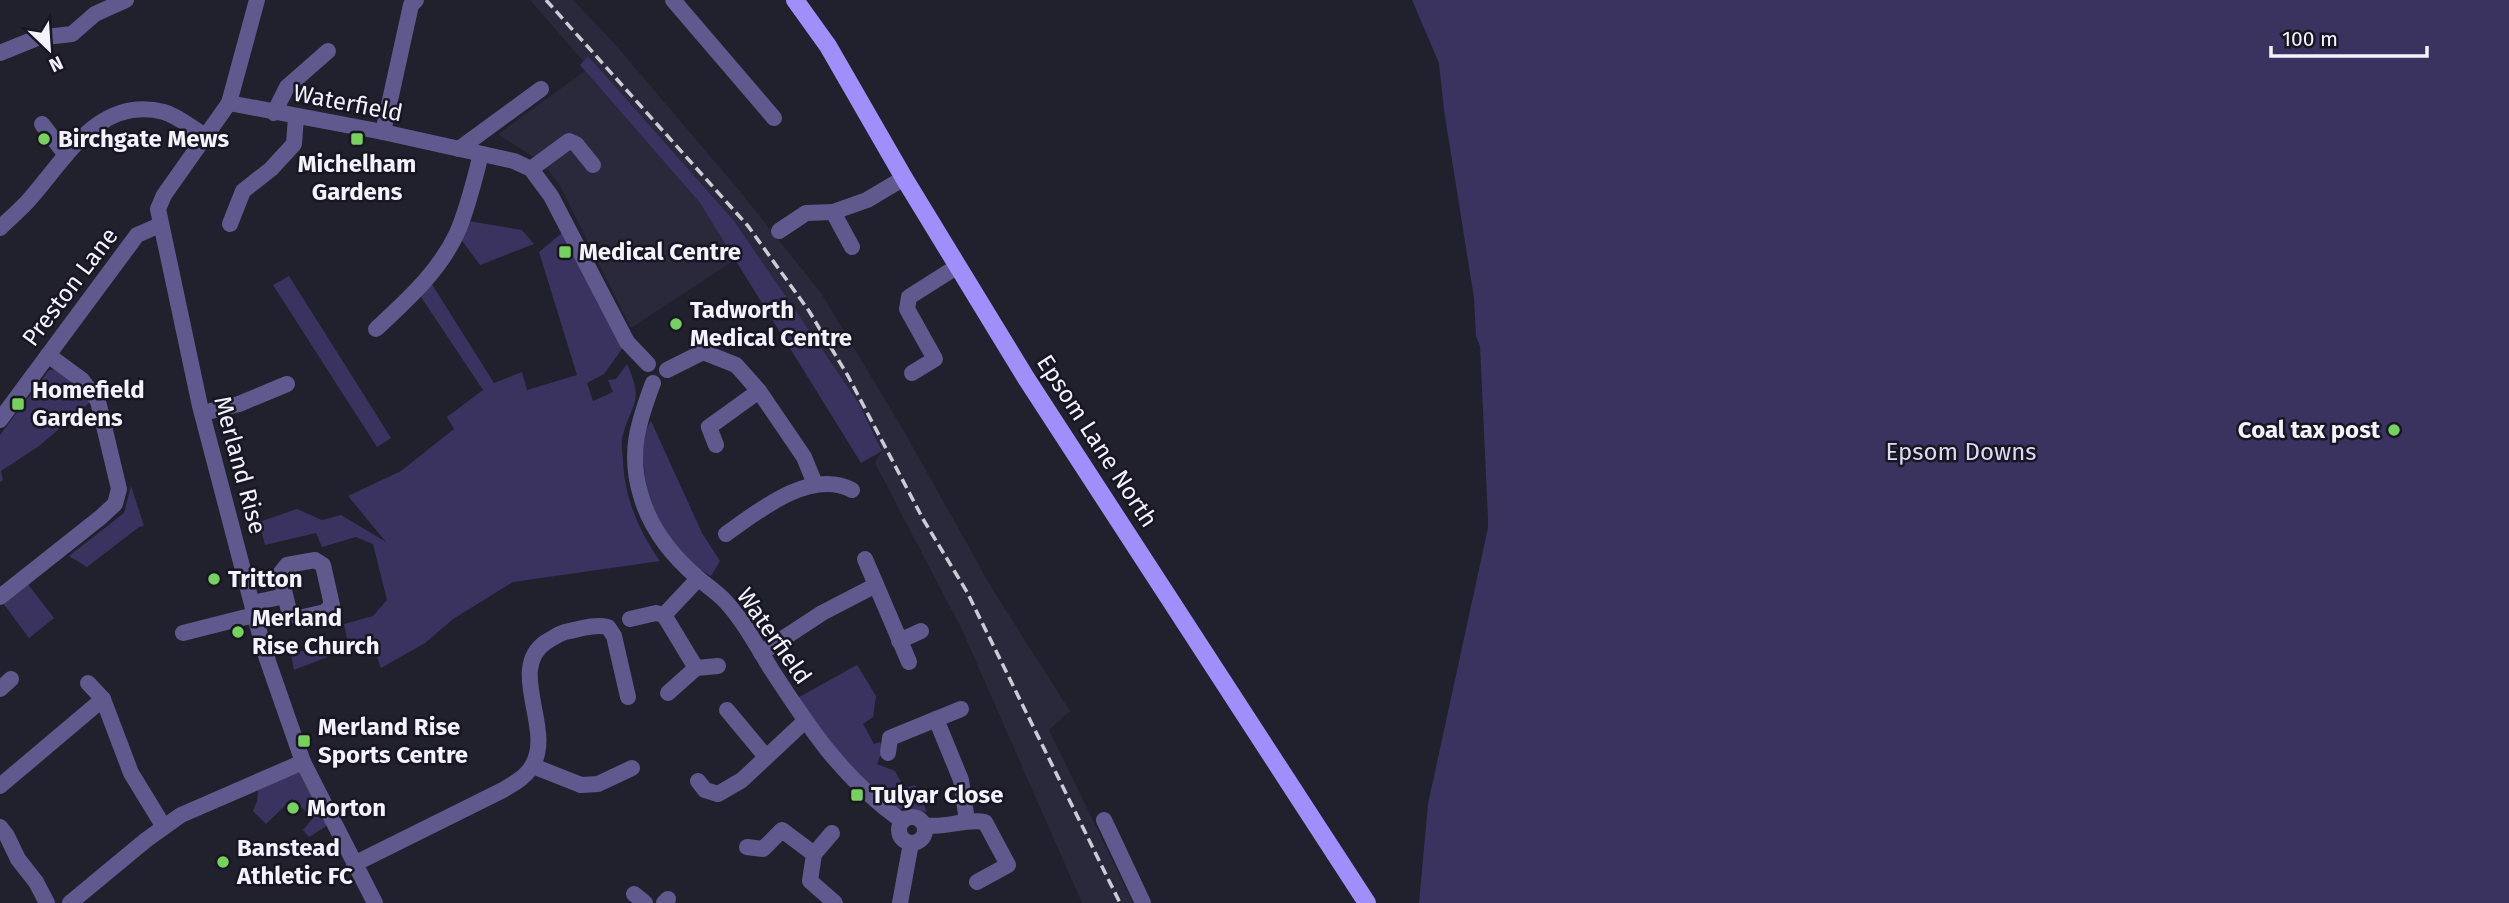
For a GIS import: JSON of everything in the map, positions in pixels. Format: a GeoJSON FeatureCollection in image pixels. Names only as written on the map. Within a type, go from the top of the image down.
{"type":"FeatureCollection","features":[{"type":"Feature","properties":{"kind":"main road","name":"Epsom Lane North"},"geometry":{"type":"LineString","coordinates":[[795,0],[828,46],[904,178],[1070,447],[1367,903]]}},
{"type":"Feature","properties":{"kind":"street"},"geometry":{"type":"LineString","coordinates":[[0,53],[37,38],[72,34],[95,14],[127,0]]}},
{"type":"Feature","properties":{"kind":"street"},"geometry":{"type":"LineString","coordinates":[[160,225],[158,209],[164,195],[229,103],[257,0]]}},
{"type":"Feature","properties":{"kind":"street"},"geometry":{"type":"LineString","coordinates":[[383,132],[411,5],[416,0]]}},
{"type":"Feature","properties":{"kind":"street"},"geometry":{"type":"LineString","coordinates":[[673,0],[774,118]]}},
{"type":"Feature","properties":{"kind":"street"},"geometry":{"type":"LineString","coordinates":[[274,113],[286,86],[328,51]]}},
{"type":"Feature","properties":{"kind":"street"},"geometry":{"type":"LineString","coordinates":[[459,149],[541,89]]}},
{"type":"Feature","properties":{"kind":"street","name":"Waterfield"},"geometry":{"type":"LineString","coordinates":[[229,103],[383,132],[514,161],[531,169]]}},
{"type":"Feature","properties":{"kind":"street"},"geometry":{"type":"LineString","coordinates":[[0,228],[27,203],[66,155],[97,123],[118,113],[142,110],[166,113],[206,136]]}},
{"type":"Feature","properties":{"kind":"street"},"geometry":{"type":"LineString","coordinates":[[230,224],[243,191],[271,169],[293,144],[296,117]]}},
{"type":"Feature","properties":{"kind":"street"},"geometry":{"type":"LineString","coordinates":[[41,124],[66,155]]}},
{"type":"Feature","properties":{"kind":"street"},"geometry":{"type":"LineString","coordinates":[[593,164],[576,144],[569,141],[531,169],[551,196],[627,342],[648,364]]}},
{"type":"Feature","properties":{"kind":"street"},"geometry":{"type":"LineString","coordinates":[[376,329],[418,291],[445,254],[465,213],[481,154]]}},
{"type":"Feature","properties":{"kind":"street"},"geometry":{"type":"LineString","coordinates":[[779,231],[806,213],[833,212],[867,200],[904,178]]}},
{"type":"Feature","properties":{"kind":"street"},"geometry":{"type":"LineString","coordinates":[[833,212],[852,247]]}},
{"type":"Feature","properties":{"kind":"street","name":"Preston Lane"},"geometry":{"type":"LineString","coordinates":[[0,419],[137,235],[160,225]]}},
{"type":"Feature","properties":{"kind":"street","name":"Merland Rise"},"geometry":{"type":"LineString","coordinates":[[160,225],[203,413],[253,609],[282,705],[303,762],[375,903]]}},
{"type":"Feature","properties":{"kind":"street"},"geometry":{"type":"LineString","coordinates":[[912,373],[934,359],[907,309],[909,297],[958,266]]}},
{"type":"Feature","properties":{"kind":"street"},"geometry":{"type":"LineString","coordinates":[[667,370],[704,352],[736,366],[759,391],[804,457],[815,484]]}},
{"type":"Feature","properties":{"kind":"street"},"geometry":{"type":"LineString","coordinates":[[0,597],[101,517],[115,504],[120,489],[98,401],[82,380],[48,355]]}},
{"type":"Feature","properties":{"kind":"street"},"geometry":{"type":"LineString","coordinates":[[658,361],[664,364],[667,370],[664,380],[653,383],[645,375],[648,364],[658,361]]}},
{"type":"Feature","properties":{"kind":"street","name":"Waterfield"},"geometry":{"type":"LineString","coordinates":[[653,383],[635,435],[635,467],[641,497],[664,544],[698,579],[725,601],[745,626],[830,756],[863,791],[902,821]]}},
{"type":"Feature","properties":{"kind":"street"},"geometry":{"type":"LineString","coordinates":[[203,413],[239,404],[287,384]]}},
{"type":"Feature","properties":{"kind":"street"},"geometry":{"type":"LineString","coordinates":[[716,444],[709,427],[759,391]]}},
{"type":"Feature","properties":{"kind":"street"},"geometry":{"type":"LineString","coordinates":[[726,534],[766,504],[815,484],[842,485],[852,490]]}},
{"type":"Feature","properties":{"kind":"street"},"geometry":{"type":"LineString","coordinates":[[865,559],[909,663]]}},
{"type":"Feature","properties":{"kind":"street"},"geometry":{"type":"LineString","coordinates":[[664,615],[698,579]]}},
{"type":"Feature","properties":{"kind":"street"},"geometry":{"type":"LineString","coordinates":[[761,653],[822,612],[876,585]]}},
{"type":"Feature","properties":{"kind":"street"},"geometry":{"type":"LineString","coordinates":[[183,633],[285,596]]}},
{"type":"Feature","properties":{"kind":"street"},"geometry":{"type":"LineString","coordinates":[[630,619],[656,613],[664,615],[696,668]]}},
{"type":"Feature","properties":{"kind":"street"},"geometry":{"type":"LineString","coordinates":[[354,864],[476,805],[520,779],[533,766],[538,736],[531,695],[530,667],[537,649],[560,634],[599,625],[608,627],[614,636],[628,697]]}},
{"type":"Feature","properties":{"kind":"street"},"geometry":{"type":"LineString","coordinates":[[899,641],[921,631]]}},
{"type":"Feature","properties":{"kind":"street"},"geometry":{"type":"LineString","coordinates":[[667,693],[696,668],[718,666]]}},
{"type":"Feature","properties":{"kind":"street"},"geometry":{"type":"LineString","coordinates":[[88,683],[103,699],[131,773],[164,827]]}},
{"type":"Feature","properties":{"kind":"street"},"geometry":{"type":"LineString","coordinates":[[0,786],[103,699]]}},
{"type":"Feature","properties":{"kind":"street"},"geometry":{"type":"LineString","coordinates":[[887,753],[890,738],[961,709]]}},
{"type":"Feature","properties":{"kind":"street"},"geometry":{"type":"LineString","coordinates":[[727,710],[766,757]]}},
{"type":"Feature","properties":{"kind":"street"},"geometry":{"type":"LineString","coordinates":[[936,719],[961,779],[967,821]]}},
{"type":"Feature","properties":{"kind":"street"},"geometry":{"type":"LineString","coordinates":[[698,781],[705,790],[718,794],[742,780],[805,721]]}},
{"type":"Feature","properties":{"kind":"street"},"geometry":{"type":"LineString","coordinates":[[70,903],[125,856],[181,815],[303,762]]}},
{"type":"Feature","properties":{"kind":"street"},"geometry":{"type":"LineString","coordinates":[[533,766],[581,785],[598,784],[632,768]]}},
{"type":"Feature","properties":{"kind":"street"},"geometry":{"type":"LineString","coordinates":[[911,843],[900,836],[898,827],[910,816],[916,817],[925,825],[939,828],[967,821],[985,822],[1008,865],[977,882]]}},
{"type":"Feature","properties":{"kind":"street"},"geometry":{"type":"LineString","coordinates":[[1104,820],[1143,903]]}},
{"type":"Feature","properties":{"kind":"street"},"geometry":{"type":"LineString","coordinates":[[911,843],[923,838],[925,825]]}},
{"type":"Feature","properties":{"kind":"street"},"geometry":{"type":"LineString","coordinates":[[0,827],[47,903]]}},
{"type":"Feature","properties":{"kind":"street"},"geometry":{"type":"LineString","coordinates":[[747,847],[763,849],[782,830],[814,854]]}},
{"type":"Feature","properties":{"kind":"street"},"geometry":{"type":"LineString","coordinates":[[832,833],[814,854],[810,881],[835,903]]}},
{"type":"Feature","properties":{"kind":"street"},"geometry":{"type":"LineString","coordinates":[[900,903],[911,843]]}},
{"type":"Feature","properties":{"kind":"shaded area"},"geometry":{"type":"Polygon","coordinates":[[[530,0],[573,0],[614,43],[738,189],[821,293],[905,433],[993,590],[1070,711],[1049,730],[1133,903],[1082,903],[963,632],[875,463],[882,450],[858,402],[589,56],[583,61],[530,0]]]}},
{"type":"Feature","properties":{"kind":"shaded area"},"geometry":{"type":"Polygon","coordinates":[[[585,71],[700,203],[736,259],[631,328],[559,184],[533,157],[498,134],[585,71]]]}},
{"type":"Feature","properties":{"kind":"green space","name":"Epsom Downs"},"geometry":{"type":"Polygon","coordinates":[[[1412,0],[2509,0],[2509,903],[1419,903],[1428,804],[1488,518],[1480,346],[1476,336],[1474,298],[1439,63],[1412,0]]]}},
{"type":"Feature","properties":{"kind":"green space"},"geometry":{"type":"Polygon","coordinates":[[[588,56],[734,221],[858,402],[882,451],[861,463],[700,203],[580,65],[588,56]]]}},
{"type":"Feature","properties":{"kind":"green space"},"geometry":{"type":"Polygon","coordinates":[[[462,220],[522,230],[534,244],[480,265],[457,234],[462,220]]]}},
{"type":"Feature","properties":{"kind":"green space"},"geometry":{"type":"Polygon","coordinates":[[[563,232],[627,342],[604,374],[587,383],[593,401],[613,392],[608,380],[616,379],[627,364],[633,378],[636,397],[622,440],[624,476],[634,514],[660,561],[513,582],[453,619],[425,643],[381,668],[371,640],[294,670],[291,654],[347,639],[344,624],[373,616],[387,600],[373,544],[356,537],[322,547],[316,533],[265,545],[259,522],[297,509],[322,520],[341,515],[386,542],[348,496],[401,471],[454,429],[447,417],[483,390],[417,291],[428,278],[494,383],[522,372],[527,390],[577,375],[539,252],[563,232]]]}},
{"type":"Feature","properties":{"kind":"green space"},"geometry":{"type":"Polygon","coordinates":[[[289,276],[391,438],[377,447],[273,285],[289,276]]]}},
{"type":"Feature","properties":{"kind":"green space"},"geometry":{"type":"Polygon","coordinates":[[[66,368],[82,380],[89,403],[39,446],[1,471],[3,480],[0,482],[0,435],[49,370],[66,368]]]}},
{"type":"Feature","properties":{"kind":"green space"},"geometry":{"type":"Polygon","coordinates":[[[651,421],[702,533],[720,561],[711,576],[689,563],[673,546],[647,493],[641,439],[651,421]]]}},
{"type":"Feature","properties":{"kind":"green space"},"geometry":{"type":"Polygon","coordinates":[[[131,486],[144,526],[139,527],[87,567],[69,556],[124,513],[131,486]]]}},
{"type":"Feature","properties":{"kind":"green space"},"geometry":{"type":"Polygon","coordinates":[[[23,578],[54,618],[29,638],[0,599],[23,578]]]}},
{"type":"Feature","properties":{"kind":"green space"},"geometry":{"type":"Polygon","coordinates":[[[857,665],[876,696],[873,717],[863,724],[874,744],[880,742],[883,749],[877,764],[895,771],[904,788],[915,785],[927,812],[882,807],[792,701],[857,665]]]}},
{"type":"Feature","properties":{"kind":"green space"},"geometry":{"type":"Polygon","coordinates":[[[303,762],[333,822],[309,837],[303,830],[313,818],[292,799],[266,824],[253,811],[259,780],[303,762]]]}},
{"type":"Feature","properties":{"kind":"railway"},"geometry":{"type":"LineString","coordinates":[[546,0],[748,226],[809,311],[848,376],[923,519],[967,592],[1120,903]]}},
{"type":"Feature","properties":{"kind":"place","name":"Birchgate Mews"},"geometry":{"type":"Point","coordinates":[44,139]}},
{"type":"Feature","properties":{"kind":"place","name":"Michelham Gardens"},"geometry":{"type":"Point","coordinates":[357,139]}},
{"type":"Feature","properties":{"kind":"place","name":"Medical Centre"},"geometry":{"type":"Point","coordinates":[565,252]}},
{"type":"Feature","properties":{"kind":"place","name":"Tadworth Medical Centre"},"geometry":{"type":"Point","coordinates":[676,324]}},
{"type":"Feature","properties":{"kind":"place","name":"Homefield Gardens"},"geometry":{"type":"Point","coordinates":[18,404]}},
{"type":"Feature","properties":{"kind":"place","name":"Coal tax post"},"geometry":{"type":"Point","coordinates":[2394,430]}},
{"type":"Feature","properties":{"kind":"place","name":"Tritton"},"geometry":{"type":"Point","coordinates":[214,579]}},
{"type":"Feature","properties":{"kind":"place","name":"Merland Rise Church"},"geometry":{"type":"Point","coordinates":[238,632]}},
{"type":"Feature","properties":{"kind":"place","name":"Merland Rise Sports Centre"},"geometry":{"type":"Point","coordinates":[304,741]}},
{"type":"Feature","properties":{"kind":"place","name":"Tulyar Close"},"geometry":{"type":"Point","coordinates":[857,795]}},
{"type":"Feature","properties":{"kind":"place","name":"Morton"},"geometry":{"type":"Point","coordinates":[293,808]}},
{"type":"Feature","properties":{"kind":"place","name":"Banstead Athletic FC"},"geometry":{"type":"Point","coordinates":[223,862]}}]}
